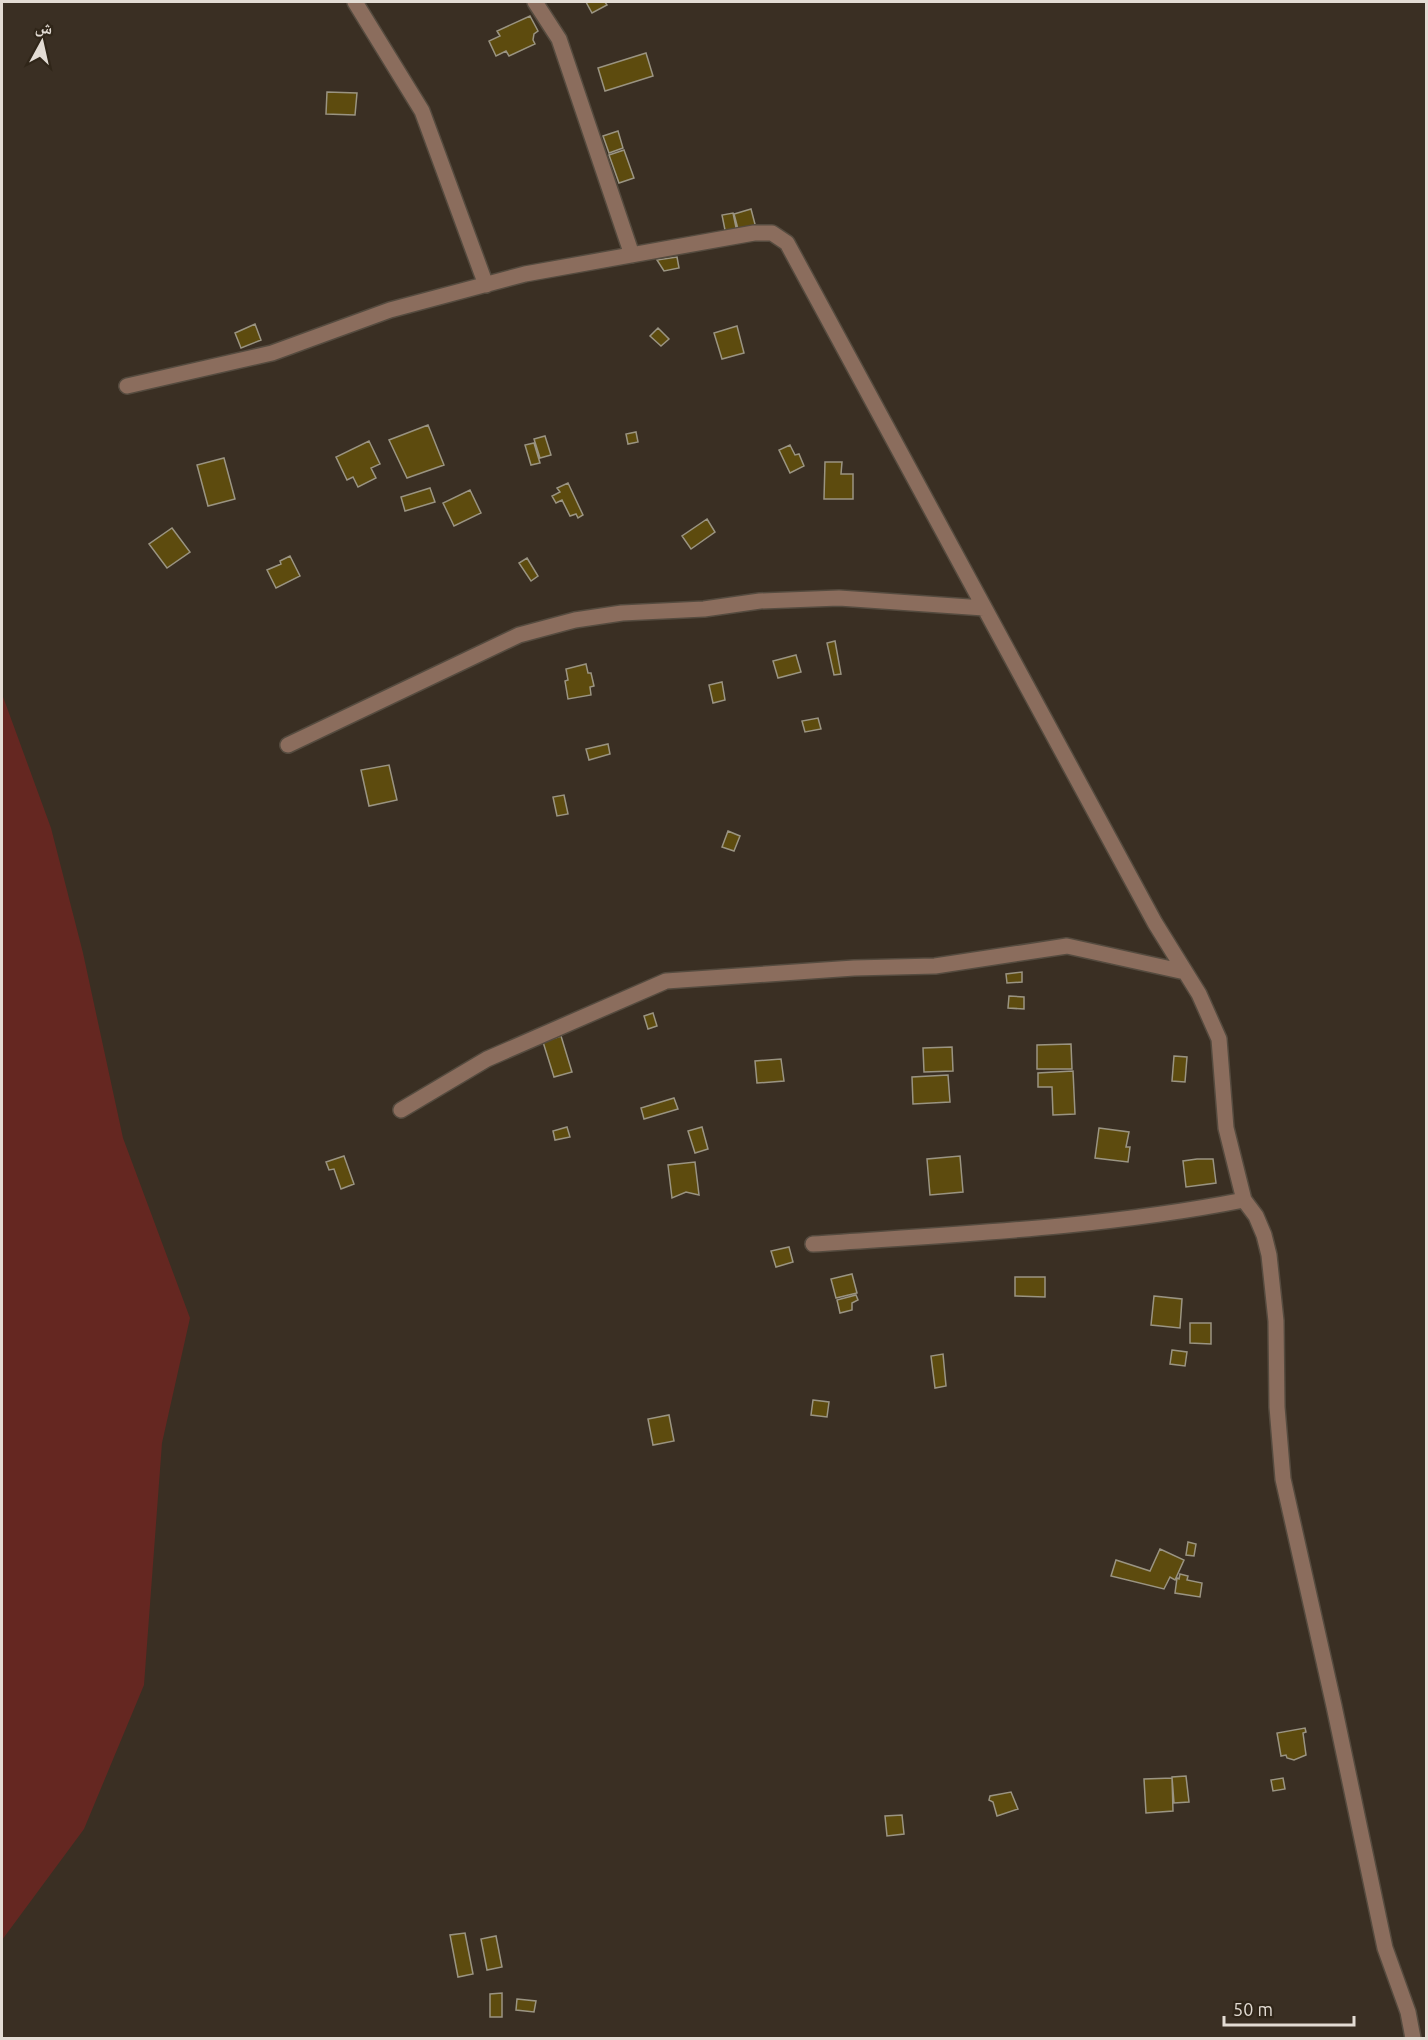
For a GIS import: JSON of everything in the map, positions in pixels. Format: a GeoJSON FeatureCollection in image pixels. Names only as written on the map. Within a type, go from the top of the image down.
{"type":"FeatureCollection","features":[{"type":"Feature","properties":{"kind":"street"},"geometry":{"type":"LineString","coordinates":[[355,2],[422,111],[486,285]]}},
{"type":"Feature","properties":{"kind":"street"},"geometry":{"type":"LineString","coordinates":[[535,2],[559,39],[632,255]]}},
{"type":"Feature","properties":{"kind":"street"},"geometry":{"type":"LineString","coordinates":[[127,386],[272,353],[390,310],[525,274],[754,233],[772,233],[787,243],[1155,923],[1199,994],[1219,1040],[1226,1128],[1244,1200],[1256,1216],[1269,1255],[1276,1321],[1277,1407],[1283,1479],[1385,1948],[1408,2012],[1413,2038]]}},
{"type":"Feature","properties":{"kind":"street"},"geometry":{"type":"LineString","coordinates":[[288,745],[519,635],[575,620],[622,613],[839,598],[984,608]]}},
{"type":"Feature","properties":{"kind":"street"},"geometry":{"type":"LineString","coordinates":[[401,1110],[487,1059],[666,981],[854,968],[935,966],[1067,946],[1185,972]]}},
{"type":"Feature","properties":{"kind":"street"},"geometry":{"type":"LineString","coordinates":[[813,1244],[1092,1222],[1188,1211],[1244,1200]]}},
{"type":"Feature","properties":{"kind":"shaded area"},"geometry":{"type":"Polygon","coordinates":[[[2,694],[51,828],[83,953],[123,1138],[190,1318],[162,1443],[144,1685],[84,1829],[2,1940],[2,694]]]}},
{"type":"Feature","properties":{"kind":"building"},"geometry":{"type":"Polygon","coordinates":[[[586,2],[605,2],[607,5],[592,13],[586,2]]]}},
{"type":"Feature","properties":{"kind":"building"},"geometry":{"type":"Polygon","coordinates":[[[530,16],[538,31],[534,34],[535,44],[509,56],[506,51],[496,56],[489,41],[500,36],[497,31],[530,16]]]}},
{"type":"Feature","properties":{"kind":"building"},"geometry":{"type":"Polygon","coordinates":[[[646,53],[653,76],[605,91],[598,68],[646,53]]]}},
{"type":"Feature","properties":{"kind":"building"},"geometry":{"type":"Polygon","coordinates":[[[327,92],[357,93],[355,115],[326,114],[327,92]]]}},
{"type":"Feature","properties":{"kind":"building"},"geometry":{"type":"Polygon","coordinates":[[[618,131],[623,148],[609,153],[603,136],[618,131]]]}},
{"type":"Feature","properties":{"kind":"building"},"geometry":{"type":"Polygon","coordinates":[[[624,150],[634,178],[619,183],[609,155],[624,150]]]}},
{"type":"Feature","properties":{"kind":"building"},"geometry":{"type":"Polygon","coordinates":[[[751,209],[756,228],[739,233],[734,214],[751,209]]]}},
{"type":"Feature","properties":{"kind":"building"},"geometry":{"type":"Polygon","coordinates":[[[733,213],[737,232],[726,235],[722,215],[733,213]]]}},
{"type":"Feature","properties":{"kind":"building"},"geometry":{"type":"Polygon","coordinates":[[[677,257],[679,268],[664,271],[657,260],[677,257]]]}},
{"type":"Feature","properties":{"kind":"building"},"geometry":{"type":"Polygon","coordinates":[[[255,324],[261,340],[241,348],[235,333],[255,324]]]}},
{"type":"Feature","properties":{"kind":"building"},"geometry":{"type":"Polygon","coordinates":[[[737,326],[744,353],[722,359],[714,333],[737,326]]]}},
{"type":"Feature","properties":{"kind":"building"},"geometry":{"type":"Polygon","coordinates":[[[658,328],[669,339],[661,346],[650,336],[658,328]]]}},
{"type":"Feature","properties":{"kind":"building"},"geometry":{"type":"Polygon","coordinates":[[[428,425],[444,465],[407,478],[389,440],[428,425]]]}},
{"type":"Feature","properties":{"kind":"building"},"geometry":{"type":"Polygon","coordinates":[[[636,432],[638,442],[628,444],[626,434],[636,432]]]}},
{"type":"Feature","properties":{"kind":"building"},"geometry":{"type":"Polygon","coordinates":[[[545,436],[551,455],[540,458],[534,439],[545,436]]]}},
{"type":"Feature","properties":{"kind":"building"},"geometry":{"type":"Polygon","coordinates":[[[369,441],[380,464],[371,468],[376,478],[358,487],[353,477],[347,480],[336,457],[369,441]]]}},
{"type":"Feature","properties":{"kind":"building"},"geometry":{"type":"Polygon","coordinates":[[[534,443],[540,463],[531,465],[525,445],[534,443]]]}},
{"type":"Feature","properties":{"kind":"building"},"geometry":{"type":"Polygon","coordinates":[[[790,445],[795,455],[799,454],[804,466],[790,473],[779,450],[790,445]]]}},
{"type":"Feature","properties":{"kind":"building"},"geometry":{"type":"Polygon","coordinates":[[[224,458],[235,499],[208,506],[197,465],[224,458]]]}},
{"type":"Feature","properties":{"kind":"building"},"geometry":{"type":"Polygon","coordinates":[[[825,462],[842,462],[841,474],[853,474],[853,499],[824,499],[825,462]]]}},
{"type":"Feature","properties":{"kind":"building"},"geometry":{"type":"Polygon","coordinates":[[[568,483],[583,515],[578,518],[576,514],[570,516],[562,500],[556,503],[552,496],[560,492],[557,488],[568,483]]]}},
{"type":"Feature","properties":{"kind":"building"},"geometry":{"type":"Polygon","coordinates":[[[430,488],[435,502],[405,511],[401,497],[430,488]]]}},
{"type":"Feature","properties":{"kind":"building"},"geometry":{"type":"Polygon","coordinates":[[[470,490],[481,513],[454,526],[443,503],[470,490]]]}},
{"type":"Feature","properties":{"kind":"building"},"geometry":{"type":"Polygon","coordinates":[[[707,519],[715,532],[691,549],[682,536],[707,519]]]}},
{"type":"Feature","properties":{"kind":"building"},"geometry":{"type":"Polygon","coordinates":[[[172,528],[190,552],[167,568],[149,544],[172,528]]]}},
{"type":"Feature","properties":{"kind":"building"},"geometry":{"type":"Polygon","coordinates":[[[290,556],[300,576],[276,588],[267,570],[281,564],[280,561],[290,556]]]}},
{"type":"Feature","properties":{"kind":"building"},"geometry":{"type":"Polygon","coordinates":[[[527,558],[538,576],[531,581],[519,563],[527,558]]]}},
{"type":"Feature","properties":{"kind":"building"},"geometry":{"type":"Polygon","coordinates":[[[835,641],[841,674],[834,675],[827,643],[835,641]]]}},
{"type":"Feature","properties":{"kind":"building"},"geometry":{"type":"Polygon","coordinates":[[[796,655],[801,672],[778,678],[773,661],[796,655]]]}},
{"type":"Feature","properties":{"kind":"building"},"geometry":{"type":"Polygon","coordinates":[[[586,664],[594,686],[590,687],[591,695],[568,699],[566,669],[586,664]]]}},
{"type":"Feature","properties":{"kind":"building"},"geometry":{"type":"Polygon","coordinates":[[[722,682],[725,700],[713,703],[709,685],[722,682]]]}},
{"type":"Feature","properties":{"kind":"building"},"geometry":{"type":"Polygon","coordinates":[[[818,718],[821,729],[805,732],[802,721],[818,718]]]}},
{"type":"Feature","properties":{"kind":"building"},"geometry":{"type":"Polygon","coordinates":[[[608,744],[610,754],[589,760],[586,749],[608,744]]]}},
{"type":"Feature","properties":{"kind":"building"},"geometry":{"type":"Polygon","coordinates":[[[389,765],[397,800],[369,806],[361,770],[389,765]]]}},
{"type":"Feature","properties":{"kind":"building"},"geometry":{"type":"Polygon","coordinates":[[[564,795],[568,814],[557,816],[553,797],[564,795]]]}},
{"type":"Feature","properties":{"kind":"building"},"geometry":{"type":"Polygon","coordinates":[[[728,831],[740,836],[734,851],[722,847],[728,831]]]}},
{"type":"Feature","properties":{"kind":"building"},"geometry":{"type":"Polygon","coordinates":[[[1022,972],[1022,982],[1007,983],[1006,974],[1022,972]]]}},
{"type":"Feature","properties":{"kind":"building"},"geometry":{"type":"Polygon","coordinates":[[[1009,996],[1024,997],[1024,1009],[1008,1008],[1009,996]]]}},
{"type":"Feature","properties":{"kind":"building"},"geometry":{"type":"Polygon","coordinates":[[[653,1013],[657,1026],[648,1029],[644,1016],[653,1013]]]}},
{"type":"Feature","properties":{"kind":"building"},"geometry":{"type":"Polygon","coordinates":[[[561,1036],[572,1072],[554,1077],[543,1042],[561,1036]]]}},
{"type":"Feature","properties":{"kind":"building"},"geometry":{"type":"Polygon","coordinates":[[[1071,1044],[1072,1069],[1037,1069],[1037,1045],[1071,1044]]]}},
{"type":"Feature","properties":{"kind":"building"},"geometry":{"type":"Polygon","coordinates":[[[952,1047],[953,1071],[924,1072],[923,1048],[952,1047]]]}},
{"type":"Feature","properties":{"kind":"building"},"geometry":{"type":"Polygon","coordinates":[[[1174,1056],[1187,1057],[1185,1082],[1172,1081],[1174,1056]]]}},
{"type":"Feature","properties":{"kind":"building"},"geometry":{"type":"Polygon","coordinates":[[[781,1059],[784,1081],[757,1083],[755,1061],[781,1059]]]}},
{"type":"Feature","properties":{"kind":"building"},"geometry":{"type":"Polygon","coordinates":[[[1073,1071],[1075,1114],[1053,1115],[1052,1087],[1038,1087],[1038,1073],[1073,1071]]]}},
{"type":"Feature","properties":{"kind":"building"},"geometry":{"type":"Polygon","coordinates":[[[948,1075],[950,1102],[913,1104],[912,1077],[948,1075]]]}},
{"type":"Feature","properties":{"kind":"building"},"geometry":{"type":"Polygon","coordinates":[[[674,1098],[678,1109],[644,1119],[641,1108],[674,1098]]]}},
{"type":"Feature","properties":{"kind":"building"},"geometry":{"type":"Polygon","coordinates":[[[567,1127],[570,1137],[555,1140],[553,1131],[567,1127]]]}},
{"type":"Feature","properties":{"kind":"building"},"geometry":{"type":"Polygon","coordinates":[[[702,1127],[708,1149],[695,1153],[688,1131],[702,1127]]]}},
{"type":"Feature","properties":{"kind":"building"},"geometry":{"type":"Polygon","coordinates":[[[1099,1128],[1129,1132],[1126,1147],[1130,1147],[1128,1162],[1095,1158],[1099,1128]]]}},
{"type":"Feature","properties":{"kind":"building"},"geometry":{"type":"Polygon","coordinates":[[[344,1156],[354,1184],[341,1189],[334,1169],[329,1170],[326,1162],[344,1156]]]}},
{"type":"Feature","properties":{"kind":"building"},"geometry":{"type":"Polygon","coordinates":[[[960,1156],[963,1192],[930,1195],[927,1159],[960,1156]]]}},
{"type":"Feature","properties":{"kind":"building"},"geometry":{"type":"Polygon","coordinates":[[[1213,1159],[1216,1183],[1186,1187],[1183,1161],[1213,1159]]]}},
{"type":"Feature","properties":{"kind":"building"},"geometry":{"type":"Polygon","coordinates":[[[695,1162],[699,1195],[686,1192],[672,1198],[668,1165],[695,1162]]]}},
{"type":"Feature","properties":{"kind":"building"},"geometry":{"type":"Polygon","coordinates":[[[789,1247],[793,1262],[776,1267],[771,1251],[789,1247]]]}},
{"type":"Feature","properties":{"kind":"building"},"geometry":{"type":"Polygon","coordinates":[[[852,1274],[857,1293],[836,1298],[831,1279],[852,1274]]]}},
{"type":"Feature","properties":{"kind":"building"},"geometry":{"type":"Polygon","coordinates":[[[1015,1277],[1045,1277],[1045,1297],[1015,1296],[1015,1277]]]}},
{"type":"Feature","properties":{"kind":"building"},"geometry":{"type":"Polygon","coordinates":[[[856,1295],[858,1300],[852,1303],[852,1310],[840,1313],[837,1300],[856,1295]]]}},
{"type":"Feature","properties":{"kind":"building"},"geometry":{"type":"Polygon","coordinates":[[[1154,1296],[1182,1299],[1180,1328],[1151,1325],[1154,1296]]]}},
{"type":"Feature","properties":{"kind":"building"},"geometry":{"type":"Polygon","coordinates":[[[1190,1323],[1211,1323],[1211,1344],[1190,1343],[1190,1323]]]}},
{"type":"Feature","properties":{"kind":"building"},"geometry":{"type":"Polygon","coordinates":[[[1172,1350],[1187,1352],[1185,1366],[1170,1364],[1172,1350]]]}},
{"type":"Feature","properties":{"kind":"building"},"geometry":{"type":"Polygon","coordinates":[[[943,1354],[946,1386],[935,1388],[931,1356],[943,1354]]]}},
{"type":"Feature","properties":{"kind":"building"},"geometry":{"type":"Polygon","coordinates":[[[813,1400],[829,1402],[827,1417],[811,1415],[813,1400]]]}},
{"type":"Feature","properties":{"kind":"building"},"geometry":{"type":"Polygon","coordinates":[[[669,1415],[674,1441],[653,1445],[648,1419],[669,1415]]]}},
{"type":"Feature","properties":{"kind":"building"},"geometry":{"type":"Polygon","coordinates":[[[1188,1542],[1196,1544],[1194,1556],[1186,1555],[1188,1542]]]}},
{"type":"Feature","properties":{"kind":"building"},"geometry":{"type":"Polygon","coordinates":[[[1160,1549],[1184,1560],[1175,1580],[1170,1577],[1164,1589],[1111,1576],[1116,1560],[1150,1571],[1160,1549]]]}},
{"type":"Feature","properties":{"kind":"building"},"geometry":{"type":"Polygon","coordinates":[[[1180,1574],[1188,1576],[1187,1580],[1202,1583],[1200,1597],[1175,1593],[1177,1578],[1179,1579],[1180,1574]]]}},
{"type":"Feature","properties":{"kind":"building"},"geometry":{"type":"Polygon","coordinates":[[[1305,1728],[1306,1732],[1303,1733],[1306,1755],[1294,1760],[1287,1758],[1286,1755],[1281,1756],[1277,1733],[1305,1728]]]}},
{"type":"Feature","properties":{"kind":"building"},"geometry":{"type":"Polygon","coordinates":[[[1186,1776],[1189,1802],[1174,1803],[1172,1777],[1186,1776]]]}},
{"type":"Feature","properties":{"kind":"building"},"geometry":{"type":"Polygon","coordinates":[[[1172,1778],[1173,1811],[1146,1813],[1144,1779],[1172,1778]]]}},
{"type":"Feature","properties":{"kind":"building"},"geometry":{"type":"Polygon","coordinates":[[[1283,1778],[1285,1789],[1273,1791],[1271,1780],[1283,1778]]]}},
{"type":"Feature","properties":{"kind":"building"},"geometry":{"type":"Polygon","coordinates":[[[1011,1792],[1018,1809],[997,1816],[993,1802],[989,1800],[990,1796],[1011,1792]]]}},
{"type":"Feature","properties":{"kind":"building"},"geometry":{"type":"Polygon","coordinates":[[[902,1815],[904,1834],[887,1836],[885,1816],[902,1815]]]}},
{"type":"Feature","properties":{"kind":"building"},"geometry":{"type":"Polygon","coordinates":[[[465,1933],[473,1974],[458,1977],[450,1935],[465,1933]]]}},
{"type":"Feature","properties":{"kind":"building"},"geometry":{"type":"Polygon","coordinates":[[[496,1936],[502,1967],[487,1970],[481,1939],[496,1936]]]}},
{"type":"Feature","properties":{"kind":"building"},"geometry":{"type":"Polygon","coordinates":[[[502,1993],[502,2017],[490,2017],[490,1994],[502,1993]]]}},
{"type":"Feature","properties":{"kind":"building"},"geometry":{"type":"Polygon","coordinates":[[[517,1999],[536,2001],[534,2012],[516,2010],[517,1999]]]}}]}
